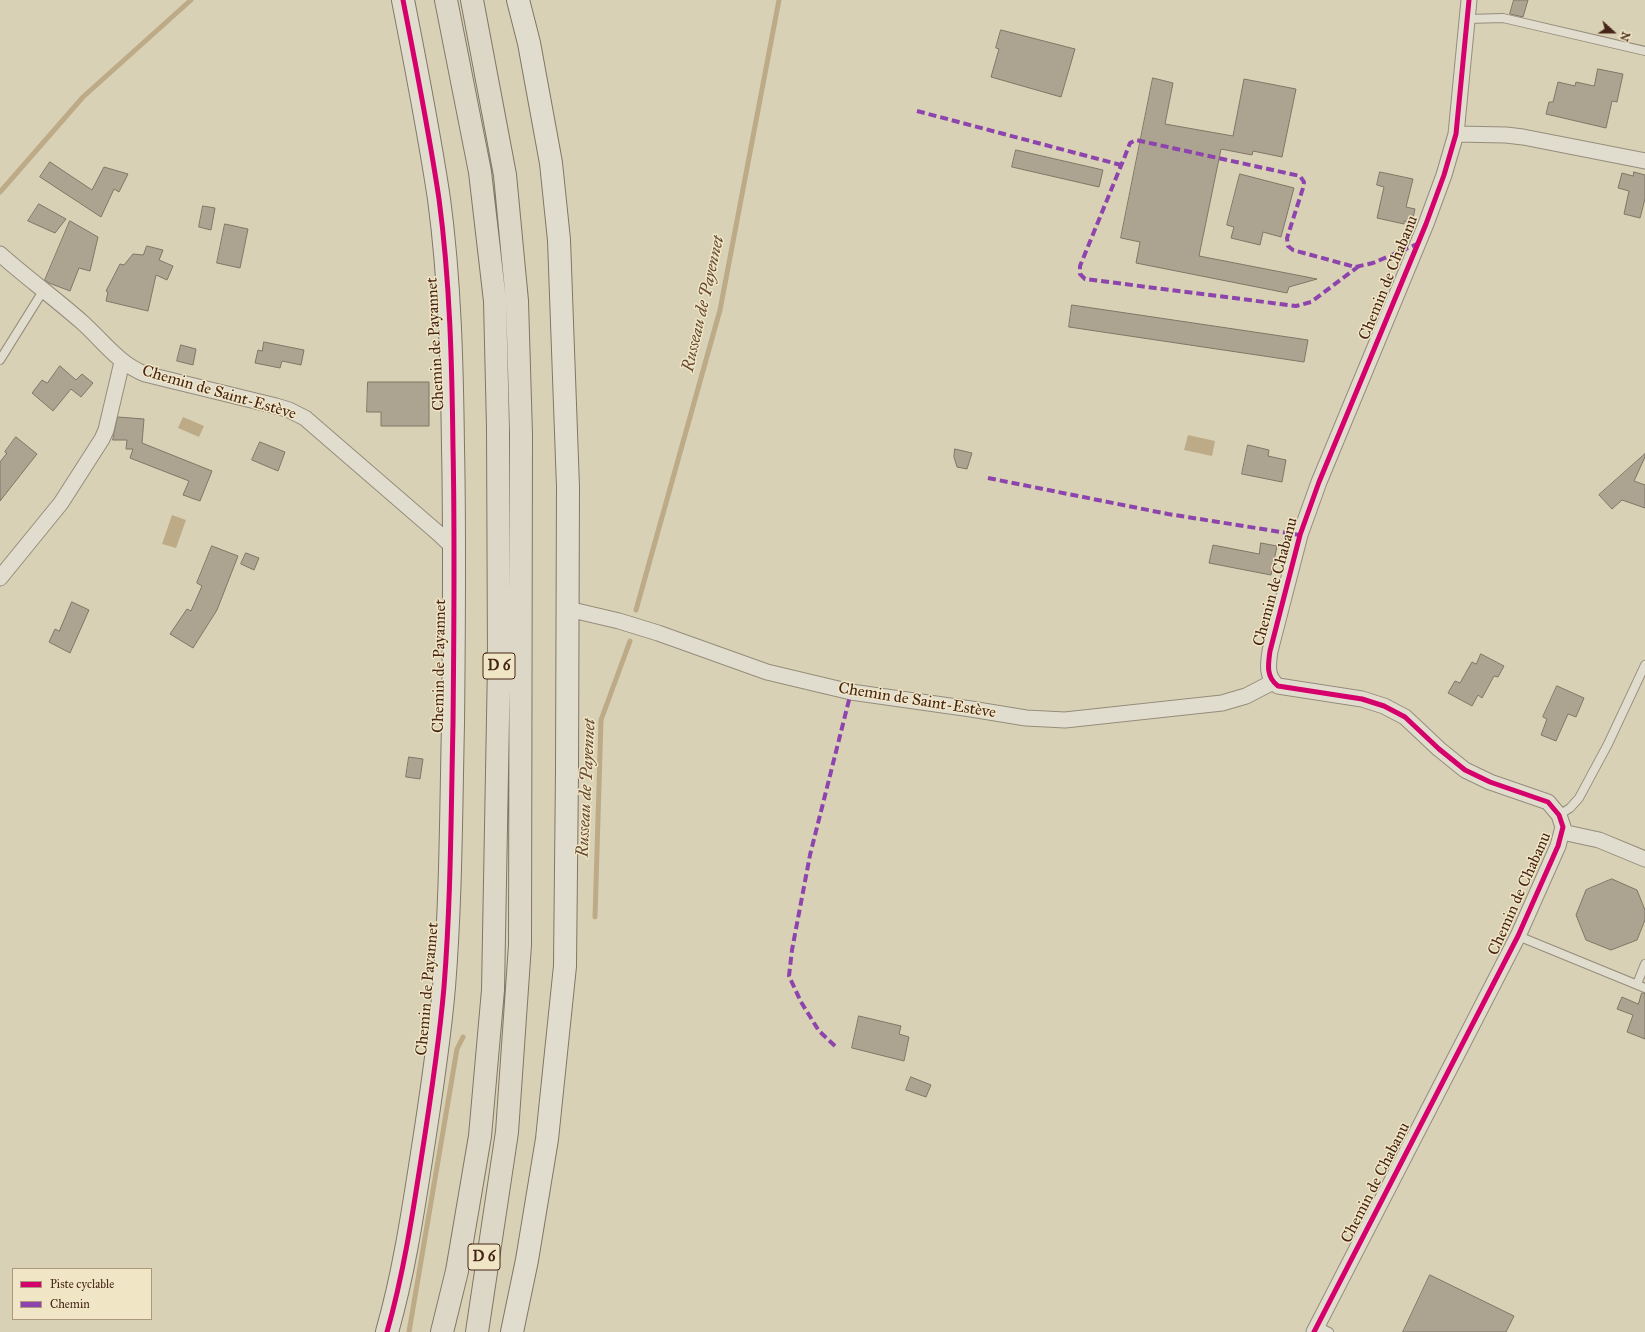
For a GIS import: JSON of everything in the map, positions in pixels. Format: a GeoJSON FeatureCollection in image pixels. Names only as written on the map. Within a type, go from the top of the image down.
{"type":"FeatureCollection","features":[{"type":"Feature","properties":{"kind":"highway","name":"D 6"},"geometry":{"type":"LineString","coordinates":[[442,1332],[457,1271],[480,1136],[493,990],[499,663],[498,428],[495,301],[480,172],[446,0]]}},
{"type":"Feature","properties":{"kind":"highway","name":"D 6"},"geometry":{"type":"LineString","coordinates":[[468,1332],[500,1182],[507,1132],[520,945],[521,434],[517,301],[505,175],[472,0]]}},
{"type":"Feature","properties":{"kind":"highway"},"geometry":{"type":"LineString","coordinates":[[477,1332],[500,1182]]}},
{"type":"Feature","properties":{"kind":"street","name":"Chemin de Payannet"},"geometry":{"type":"LineString","coordinates":[[387,1332],[406,1250],[416,1192],[444,989],[452,807],[455,549],[452,361],[439,199],[419,82],[402,0]]}},
{"type":"Feature","properties":{"kind":"street"},"geometry":{"type":"LineString","coordinates":[[512,1332],[527,1260],[547,1139],[565,966],[568,609],[568,487],[559,240],[551,163],[529,43],[518,0]]}},
{"type":"Feature","properties":{"kind":"street","name":"Chemin de Chabanu"},"geometry":{"type":"LineString","coordinates":[[1320,1330],[1518,936],[1558,846],[1562,832],[1559,815],[1548,802],[1490,782],[1465,770],[1439,749],[1405,717],[1384,706],[1362,699],[1278,686],[1273,682],[1269,675],[1268,666],[1270,651],[1300,535],[1319,482],[1426,224],[1444,175],[1456,134],[1469,0]]}},
{"type":"Feature","properties":{"kind":"street"},"geometry":{"type":"LineString","coordinates":[[1456,134],[1517,137],[1645,161]]}},
{"type":"Feature","properties":{"kind":"street","name":"Chemin de Saint-Estève"},"geometry":{"type":"LineString","coordinates":[[0,254],[42,291],[83,323],[122,362],[135,370],[145,374],[276,406],[299,414],[312,423],[455,549]]}},
{"type":"Feature","properties":{"kind":"street"},"geometry":{"type":"LineString","coordinates":[[0,578],[61,503],[102,439],[106,430],[122,362]]}},
{"type":"Feature","properties":{"kind":"street","name":"Chemin de Saint-Estève"},"geometry":{"type":"LineString","coordinates":[[568,609],[638,627],[767,672],[851,692],[1026,718],[1065,720],[1222,704],[1246,696],[1273,682]]}},
{"type":"Feature","properties":{"kind":"street"},"geometry":{"type":"LineString","coordinates":[[1562,832],[1599,840],[1645,860]]}},
{"type":"Feature","properties":{"kind":"lane"},"geometry":{"type":"LineString","coordinates":[[1467,19],[1503,18],[1645,51]]}},
{"type":"Feature","properties":{"kind":"lane"},"geometry":{"type":"LineString","coordinates":[[0,360],[42,291]]}},
{"type":"Feature","properties":{"kind":"lane"},"geometry":{"type":"LineString","coordinates":[[1559,815],[1570,808],[1579,798],[1608,744],[1645,665]]}},
{"type":"Feature","properties":{"kind":"lane"},"geometry":{"type":"LineString","coordinates":[[1518,936],[1645,988]]}},
{"type":"Feature","properties":{"kind":"lane"},"geometry":{"type":"LineString","coordinates":[[1637,984],[1645,964]]}},
{"type":"Feature","properties":{"kind":"shaded area"},"geometry":{"type":"Polygon","coordinates":[[[183,417],[204,426],[199,437],[178,428],[183,417]]]}},
{"type":"Feature","properties":{"kind":"shaded area"},"geometry":{"type":"Polygon","coordinates":[[[1188,435],[1215,441],[1212,456],[1184,450],[1188,435]]]}},
{"type":"Feature","properties":{"kind":"shaded area"},"geometry":{"type":"Polygon","coordinates":[[[172,515],[186,520],[176,548],[162,544],[172,515]]]}},
{"type":"Feature","properties":{"kind":"building"},"geometry":{"type":"Polygon","coordinates":[[[1514,0],[1528,0],[1523,17],[1510,14],[1514,0]]]}},
{"type":"Feature","properties":{"kind":"building"},"geometry":{"type":"Polygon","coordinates":[[[1001,30],[1075,49],[1061,97],[991,77],[999,49],[996,48],[1001,30]]]}},
{"type":"Feature","properties":{"kind":"building"},"geometry":{"type":"Polygon","coordinates":[[[1598,69],[1623,74],[1617,102],[1612,101],[1606,128],[1546,114],[1549,102],[1553,102],[1558,82],[1575,86],[1576,82],[1594,86],[1598,69]]]}},
{"type":"Feature","properties":{"kind":"building"},"geometry":{"type":"Polygon","coordinates":[[[1153,78],[1173,83],[1165,124],[1233,136],[1244,79],[1296,89],[1282,157],[1253,151],[1252,155],[1221,149],[1199,256],[1317,279],[1289,287],[1287,293],[1136,263],[1140,242],[1121,238],[1153,78]]]}},
{"type":"Feature","properties":{"kind":"building"},"geometry":{"type":"Polygon","coordinates":[[[1016,150],[1103,170],[1099,187],[1012,167],[1016,150]]]}},
{"type":"Feature","properties":{"kind":"building"},"geometry":{"type":"Polygon","coordinates":[[[50,162],[92,190],[104,167],[128,174],[119,192],[114,189],[101,217],[40,177],[50,162]]]}},
{"type":"Feature","properties":{"kind":"building"},"geometry":{"type":"Polygon","coordinates":[[[1380,172],[1413,179],[1406,207],[1415,209],[1412,223],[1404,221],[1404,224],[1377,218],[1384,187],[1377,185],[1380,172]]]}},
{"type":"Feature","properties":{"kind":"building"},"geometry":{"type":"Polygon","coordinates":[[[1634,172],[1645,175],[1645,199],[1640,218],[1624,214],[1629,191],[1618,188],[1622,173],[1633,176],[1634,172]]]}},
{"type":"Feature","properties":{"kind":"building"},"geometry":{"type":"Polygon","coordinates":[[[1240,174],[1294,188],[1281,237],[1263,232],[1260,245],[1231,238],[1234,227],[1227,225],[1240,174]]]}},
{"type":"Feature","properties":{"kind":"building"},"geometry":{"type":"Polygon","coordinates":[[[39,204],[66,219],[55,233],[28,221],[39,204]]]}},
{"type":"Feature","properties":{"kind":"building"},"geometry":{"type":"Polygon","coordinates":[[[203,206],[215,208],[211,230],[199,227],[203,206]]]}},
{"type":"Feature","properties":{"kind":"building"},"geometry":{"type":"Polygon","coordinates":[[[70,221],[98,237],[90,271],[79,268],[70,291],[45,280],[70,221]]]}},
{"type":"Feature","properties":{"kind":"building"},"geometry":{"type":"Polygon","coordinates":[[[225,224],[248,229],[240,268],[217,263],[225,224]]]}},
{"type":"Feature","properties":{"kind":"building"},"geometry":{"type":"Polygon","coordinates":[[[147,246],[163,250],[159,260],[173,266],[167,280],[156,275],[148,311],[106,301],[108,292],[106,291],[120,264],[124,265],[133,254],[143,255],[147,246]]]}},
{"type":"Feature","properties":{"kind":"building"},"geometry":{"type":"Polygon","coordinates":[[[1072,305],[1308,340],[1304,362],[1069,327],[1072,305]]]}},
{"type":"Feature","properties":{"kind":"building"},"geometry":{"type":"Polygon","coordinates":[[[264,342],[304,350],[301,365],[282,361],[280,368],[255,363],[258,350],[262,351],[264,342]]]}},
{"type":"Feature","properties":{"kind":"building"},"geometry":{"type":"Polygon","coordinates":[[[181,345],[196,349],[193,365],[177,361],[181,345]]]}},
{"type":"Feature","properties":{"kind":"building"},"geometry":{"type":"Polygon","coordinates":[[[60,366],[76,380],[82,374],[93,383],[81,397],[71,389],[53,411],[32,393],[42,380],[47,383],[60,366]]]}},
{"type":"Feature","properties":{"kind":"building"},"geometry":{"type":"Polygon","coordinates":[[[368,382],[429,382],[429,426],[381,426],[381,412],[367,412],[368,382]]]}},
{"type":"Feature","properties":{"kind":"building"},"geometry":{"type":"Polygon","coordinates":[[[118,417],[144,419],[142,443],[212,471],[200,501],[183,495],[189,481],[130,458],[133,449],[126,449],[127,440],[113,440],[118,417]]]}},
{"type":"Feature","properties":{"kind":"building"},"geometry":{"type":"Polygon","coordinates":[[[16,437],[37,454],[0,501],[0,462],[16,437]]]}},
{"type":"Feature","properties":{"kind":"building"},"geometry":{"type":"Polygon","coordinates":[[[260,442],[285,452],[278,471],[252,460],[260,442]]]}},
{"type":"Feature","properties":{"kind":"building"},"geometry":{"type":"Polygon","coordinates":[[[1248,445],[1269,450],[1268,456],[1286,460],[1282,482],[1242,474],[1248,445]]]}},
{"type":"Feature","properties":{"kind":"building"},"geometry":{"type":"Polygon","coordinates":[[[955,449],[972,453],[967,469],[957,467],[954,457],[955,449]]]}},
{"type":"Feature","properties":{"kind":"building"},"geometry":{"type":"Polygon","coordinates":[[[1645,454],[1634,481],[1645,485],[1645,508],[1622,500],[1612,509],[1599,495],[1645,454]]]}},
{"type":"Feature","properties":{"kind":"building"},"geometry":{"type":"Polygon","coordinates":[[[1261,543],[1277,546],[1271,575],[1209,563],[1213,545],[1259,554],[1261,543]]]}},
{"type":"Feature","properties":{"kind":"building"},"geometry":{"type":"Polygon","coordinates":[[[212,546],[238,556],[217,610],[193,648],[170,634],[187,609],[191,611],[202,586],[197,583],[212,546]]]}},
{"type":"Feature","properties":{"kind":"building"},"geometry":{"type":"Polygon","coordinates":[[[246,553],[259,558],[254,570],[241,564],[246,553]]]}},
{"type":"Feature","properties":{"kind":"building"},"geometry":{"type":"Polygon","coordinates":[[[72,602],[89,610],[70,653],[49,642],[55,629],[59,631],[72,602]]]}},
{"type":"Feature","properties":{"kind":"building"},"geometry":{"type":"Polygon","coordinates":[[[1481,654],[1504,666],[1498,677],[1494,676],[1482,698],[1478,695],[1472,706],[1448,693],[1455,681],[1460,683],[1472,662],[1476,664],[1481,654]]]}},
{"type":"Feature","properties":{"kind":"building"},"geometry":{"type":"Polygon","coordinates":[[[1557,686],[1584,698],[1576,717],[1568,714],[1556,741],[1541,735],[1547,719],[1543,717],[1557,686]]]}},
{"type":"Feature","properties":{"kind":"building"},"geometry":{"type":"Polygon","coordinates":[[[409,757],[423,759],[420,779],[406,777],[409,757]]]}},
{"type":"Feature","properties":{"kind":"building"},"geometry":{"type":"Polygon","coordinates":[[[1612,879],[1637,890],[1645,910],[1645,920],[1637,940],[1611,950],[1586,940],[1576,915],[1586,890],[1612,879]]]}},
{"type":"Feature","properties":{"kind":"building"},"geometry":{"type":"Polygon","coordinates":[[[1642,993],[1645,993],[1645,1039],[1627,1032],[1633,1015],[1617,1009],[1622,997],[1638,1004],[1642,993]]]}},
{"type":"Feature","properties":{"kind":"building"},"geometry":{"type":"Polygon","coordinates":[[[859,1016],[901,1026],[899,1034],[909,1037],[904,1061],[852,1048],[859,1016]]]}},
{"type":"Feature","properties":{"kind":"building"},"geometry":{"type":"Polygon","coordinates":[[[911,1077],[931,1085],[926,1097],[906,1090],[911,1077]]]}},
{"type":"Feature","properties":{"kind":"building"},"geometry":{"type":"Polygon","coordinates":[[[1430,1275],[1514,1316],[1506,1332],[1403,1332],[1430,1275]]]}},
{"type":"Feature","properties":{"kind":"waterway"},"geometry":{"type":"LineString","coordinates":[[0,192],[83,97],[191,0]]}},
{"type":"Feature","properties":{"kind":"waterway","name":"Russeau de Payennet"},"geometry":{"type":"LineString","coordinates":[[636,610],[720,310],[779,0]]}},
{"type":"Feature","properties":{"kind":"waterway","name":"Russeau de Payennet"},"geometry":{"type":"LineString","coordinates":[[595,917],[601,720],[630,641]]}},
{"type":"Feature","properties":{"kind":"waterway","name":"Russeau de Payennet"},"geometry":{"type":"LineString","coordinates":[[409,1332],[457,1049],[463,1037]]}},
{"type":"Feature","properties":{"kind":"marked path"},"geometry":{"type":"LineString","coordinates":[[917,111],[1121,165]]}},
{"type":"Feature","properties":{"kind":"marked path"},"geometry":{"type":"LineString","coordinates":[[1359,266],[1311,302],[1296,306],[1085,279],[1080,274],[1080,266],[1130,143],[1136,140],[1300,176],[1304,182],[1303,188],[1287,238],[1288,246],[1293,250],[1355,267],[1373,263],[1417,244]]}},
{"type":"Feature","properties":{"kind":"marked path"},"geometry":{"type":"LineString","coordinates":[[988,478],[1168,514],[1300,535]]}},
{"type":"Feature","properties":{"kind":"marked path"},"geometry":{"type":"LineString","coordinates":[[835,1046],[819,1031],[801,1002],[789,976],[792,950],[810,855],[851,692]]}},
{"type":"Feature","properties":{"kind":"cycle path"},"geometry":{"type":"LineString","coordinates":[[387,1332],[398,1290],[411,1225],[431,1096],[442,1009],[449,888],[453,724],[454,482],[451,354],[446,261],[439,199],[427,124],[403,0]]}},
{"type":"Feature","properties":{"kind":"cycle path"},"geometry":{"type":"LineString","coordinates":[[1314,1332],[1518,936],[1558,846],[1563,827],[1559,815],[1548,802],[1490,782],[1465,770],[1439,749],[1405,717],[1384,706],[1362,699],[1278,686],[1271,679],[1269,670],[1270,651],[1300,535],[1319,482],[1426,224],[1444,175],[1456,134],[1469,0]]}}]}
